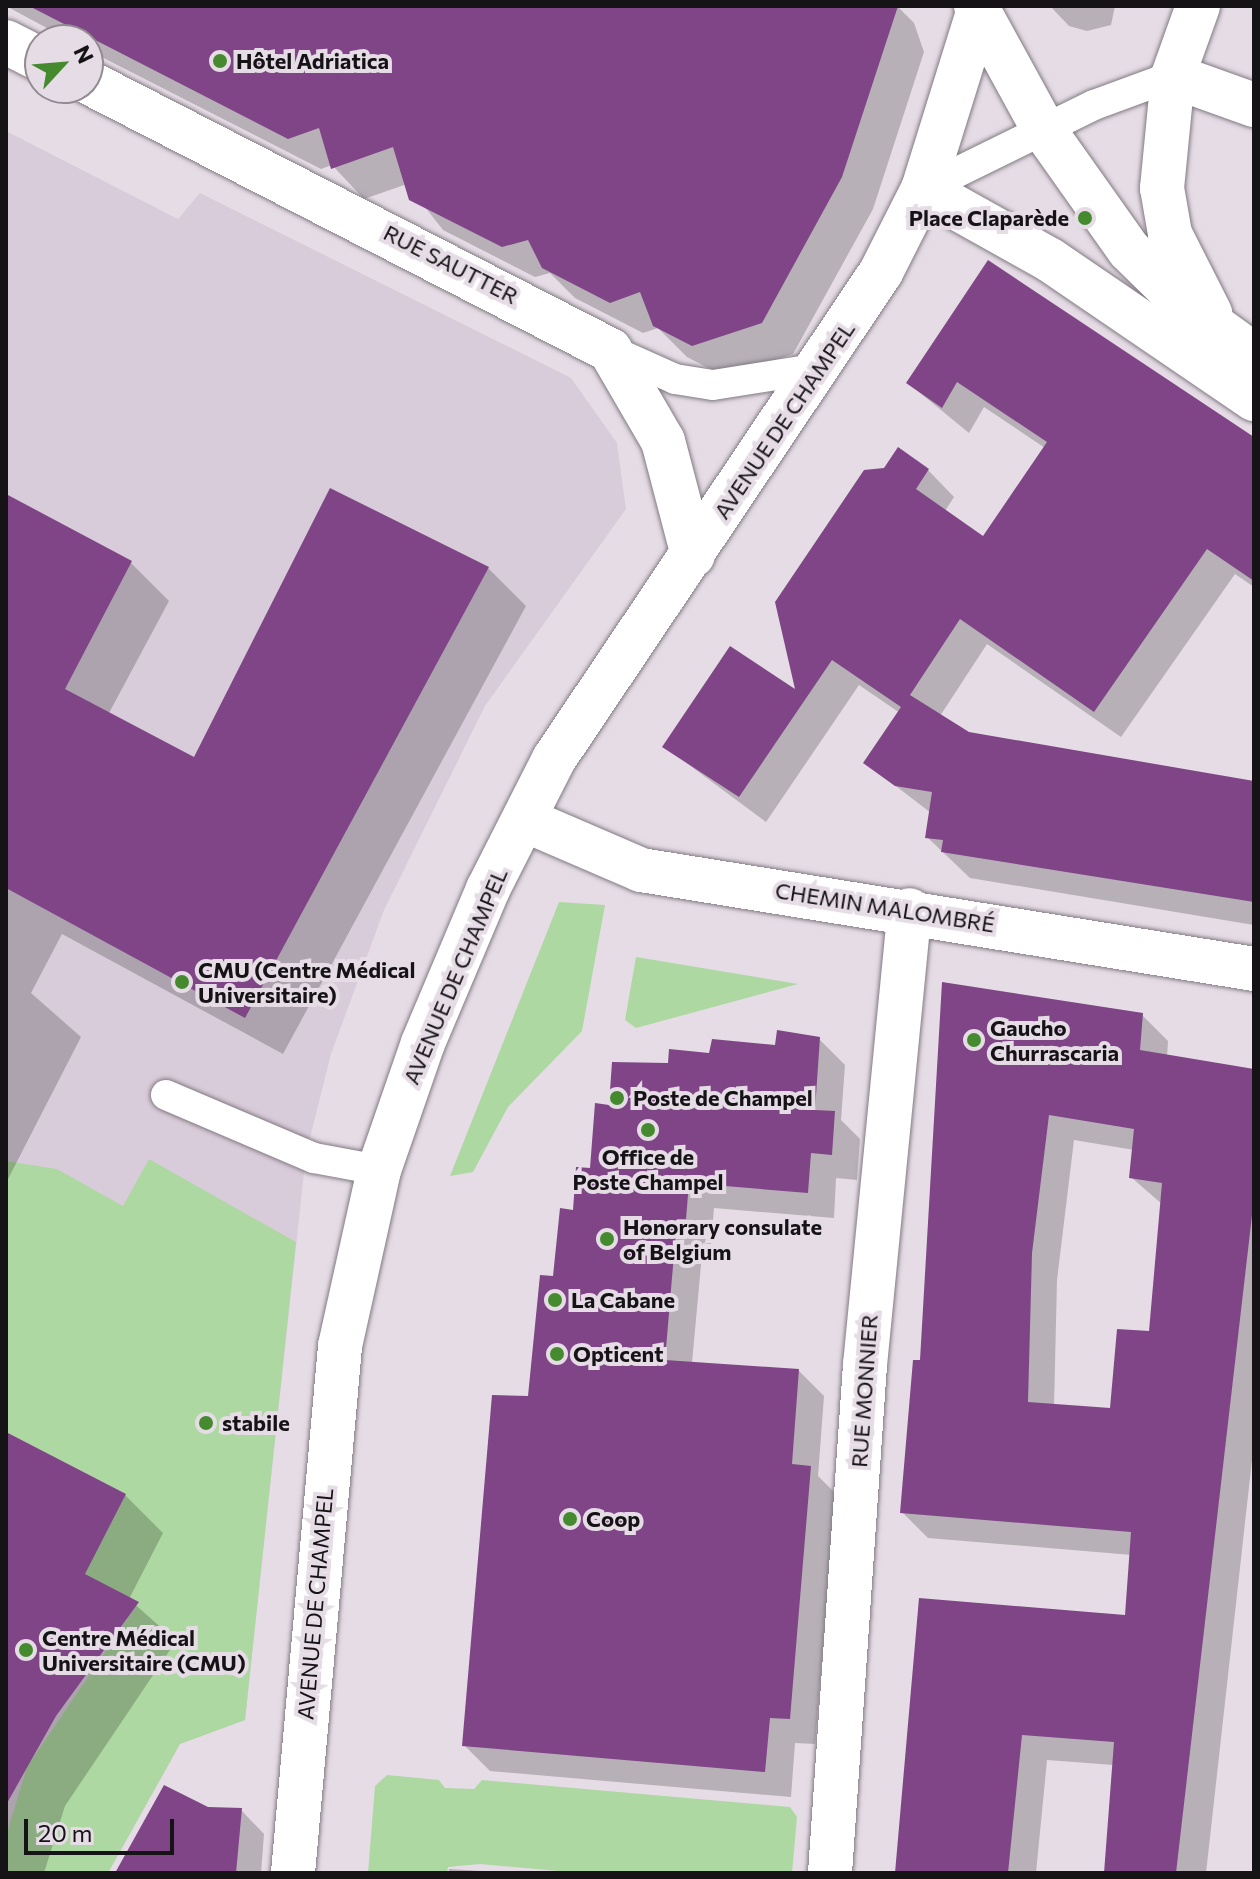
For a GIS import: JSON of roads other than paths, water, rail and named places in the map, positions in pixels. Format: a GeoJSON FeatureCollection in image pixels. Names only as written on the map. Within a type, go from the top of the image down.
{"type":"FeatureCollection","features":[{"type":"Feature","properties":{"kind":"main road"},"geometry":{"type":"LineString","coordinates":[[1198,6],[1173,76],[1162,188],[1170,234],[1238,344]]}},
{"type":"Feature","properties":{"kind":"main road"},"geometry":{"type":"LineString","coordinates":[[979,7],[1044,130],[1129,250],[1238,344]]}},
{"type":"Feature","properties":{"kind":"main road"},"geometry":{"type":"LineString","coordinates":[[979,7],[923,189],[1050,260],[1254,399]]}},
{"type":"Feature","properties":{"kind":"main road"},"geometry":{"type":"LineString","coordinates":[[6,42],[24,51]]}},
{"type":"Feature","properties":{"kind":"main road"},"geometry":{"type":"LineString","coordinates":[[1173,76],[1254,105]]}},
{"type":"Feature","properties":{"kind":"main road","name":"RUE SAUTTER"},"geometry":{"type":"LineString","coordinates":[[104,90],[610,350]]}},
{"type":"Feature","properties":{"kind":"main road","name":"AVENUE DE CHAMPEL"},"geometry":{"type":"LineString","coordinates":[[293,1873],[330,1425],[379,1170],[463,945],[554,759],[820,368],[923,189]]}},
{"type":"Feature","properties":{"kind":"main road"},"geometry":{"type":"LineString","coordinates":[[610,350],[663,441],[693,555]]}},
{"type":"Feature","properties":{"kind":"main road","name":"CHEMIN MALOMBRÉ"},"geometry":{"type":"LineString","coordinates":[[525,820],[641,870],[910,910],[1254,969]]}},
{"type":"Feature","properties":{"kind":"main road","name":"RUE MONNIER"},"geometry":{"type":"LineString","coordinates":[[830,1873],[865,1365],[910,910]]}},
{"type":"Feature","properties":{"kind":"lane"},"geometry":{"type":"LineString","coordinates":[[923,189],[1044,130],[1173,76]]}},
{"type":"Feature","properties":{"kind":"lane"},"geometry":{"type":"LineString","coordinates":[[610,350],[675,379],[713,385],[820,368]]}},
{"type":"Feature","properties":{"kind":"lane"},"geometry":{"type":"LineString","coordinates":[[166,1095],[314,1158],[379,1170]]}},
{"type":"Feature","properties":{"kind":"place","name":"Hôtel Adriatica"},"geometry":{"type":"Point","coordinates":[220,61]}},
{"type":"Feature","properties":{"kind":"place","name":"Place Claparède"},"geometry":{"type":"Point","coordinates":[1085,218]}},
{"type":"Feature","properties":{"kind":"place","name":"CMU (Centre Médical Universitaire)"},"geometry":{"type":"Point","coordinates":[182,982]}},
{"type":"Feature","properties":{"kind":"place","name":"Gaucho Churrascaria"},"geometry":{"type":"Point","coordinates":[974,1040]}},
{"type":"Feature","properties":{"kind":"place","name":"Poste de Champel"},"geometry":{"type":"Point","coordinates":[617,1098]}},
{"type":"Feature","properties":{"kind":"place","name":"Office de Poste Champel"},"geometry":{"type":"Point","coordinates":[648,1130]}},
{"type":"Feature","properties":{"kind":"place","name":"Honorary consulate of Belgium"},"geometry":{"type":"Point","coordinates":[607,1239]}},
{"type":"Feature","properties":{"kind":"place","name":"La Cabane"},"geometry":{"type":"Point","coordinates":[555,1300]}},
{"type":"Feature","properties":{"kind":"place","name":"Opticent"},"geometry":{"type":"Point","coordinates":[557,1354]}},
{"type":"Feature","properties":{"kind":"place","name":"stabile"},"geometry":{"type":"Point","coordinates":[206,1423]}},
{"type":"Feature","properties":{"kind":"place","name":"Coop"},"geometry":{"type":"Point","coordinates":[570,1519]}},
{"type":"Feature","properties":{"kind":"place","name":"Centre Médical Universitaire (CMU)"},"geometry":{"type":"Point","coordinates":[26,1650]}}]}
